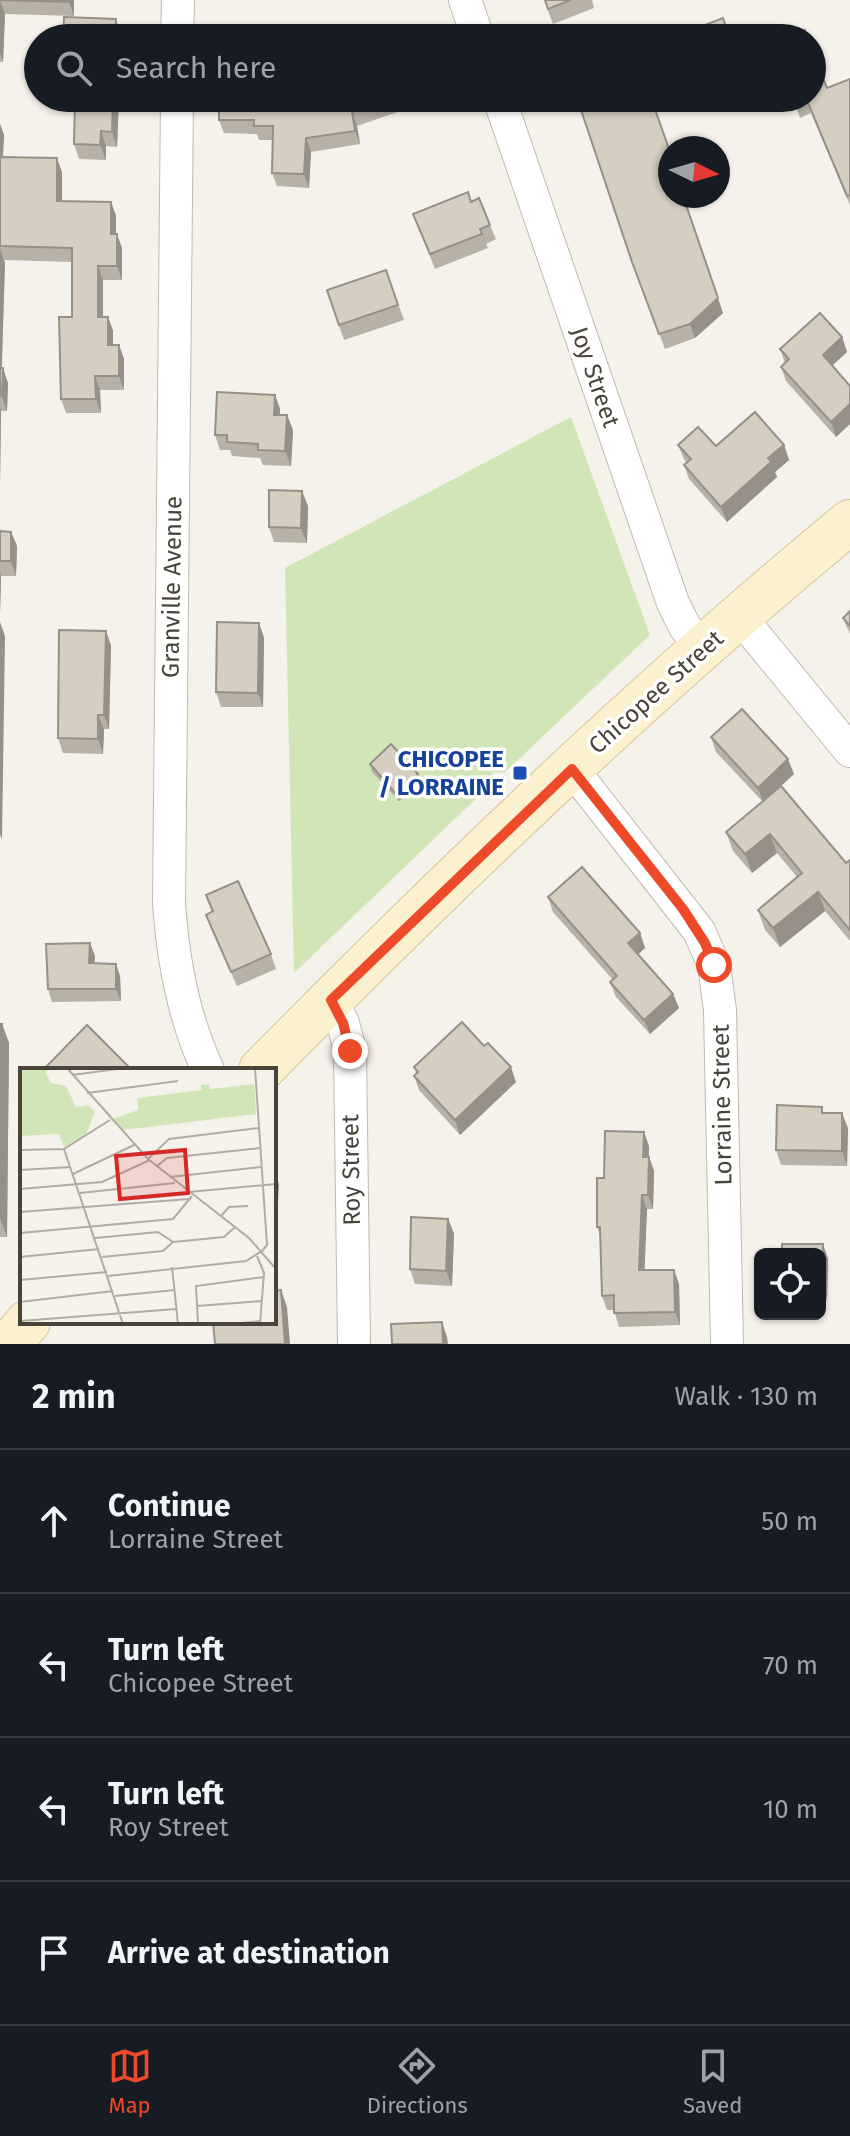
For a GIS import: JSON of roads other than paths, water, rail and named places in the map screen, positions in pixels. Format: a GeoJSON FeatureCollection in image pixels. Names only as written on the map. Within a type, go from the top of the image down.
{"type":"FeatureCollection","features":[{"type":"Feature","properties":{"kind":"main road","name":"Chicopee Street"},"geometry":{"type":"LineString","coordinates":[[263,1068],[572,769],[703,649],[850,522]]}},
{"type":"Feature","properties":{"kind":"street"},"geometry":{"type":"LineString","coordinates":[[177,24],[178,0]]}},
{"type":"Feature","properties":{"kind":"street"},"geometry":{"type":"LineString","coordinates":[[465,0],[473,24]]}},
{"type":"Feature","properties":{"kind":"street","name":"Granville Avenue"},"geometry":{"type":"LineString","coordinates":[[177,112],[169,903],[173,956],[191,1029],[207,1068]]}},
{"type":"Feature","properties":{"kind":"street","name":"Joy Street"},"geometry":{"type":"LineString","coordinates":[[504,112],[673,603],[685,627],[703,649]]}},
{"type":"Feature","properties":{"kind":"street"},"geometry":{"type":"LineString","coordinates":[[740,617],[850,751]]}},
{"type":"Feature","properties":{"kind":"street","name":"Lorraine Street"},"geometry":{"type":"LineString","coordinates":[[572,769],[683,909],[705,943],[714,965],[720,1010],[727,1344]]}},
{"type":"Feature","properties":{"kind":"street","name":"Roy Street"},"geometry":{"type":"LineString","coordinates":[[331,1000],[343,1023],[350,1051],[354,1344]]}},
{"type":"Feature","properties":{"kind":"place","name":"CHICOPEE / LORRAINE"},"geometry":{"type":"Point","coordinates":[520,773]}}]}
